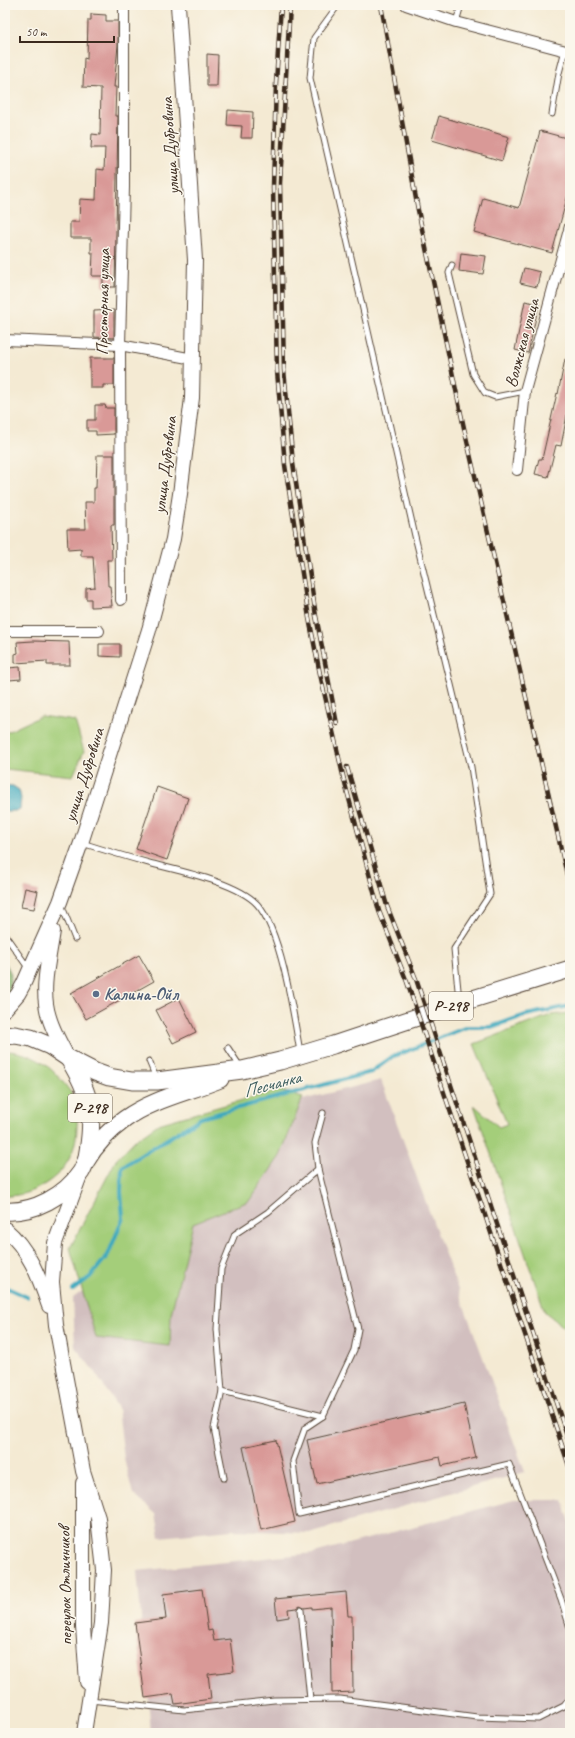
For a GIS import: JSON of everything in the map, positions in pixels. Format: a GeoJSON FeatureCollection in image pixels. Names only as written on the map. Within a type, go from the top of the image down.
{"type":"FeatureCollection","features":[{"type":"Feature","properties":{"kind":"highway","name":"Р-298"},"geometry":{"type":"LineString","coordinates":[[5,1211],[30,1208],[42,1204],[62,1192],[83,1167],[100,1141],[138,1110],[242,1070],[301,1055],[570,969]]}},
{"type":"Feature","properties":{"kind":"highway","name":"Р-298"},"geometry":{"type":"LineString","coordinates":[[5,1036],[15,1035],[31,1038],[50,1046],[68,1058],[95,1072],[119,1080],[157,1081],[242,1070]]}},
{"type":"Feature","properties":{"kind":"highway","name":"Р-298"},"geometry":{"type":"LineString","coordinates":[[68,1058],[79,1075],[90,1103],[92,1121],[91,1134],[83,1167]]}},
{"type":"Feature","properties":{"kind":"main road","name":"улица Дубровина"},"geometry":{"type":"LineString","coordinates":[[58,908],[81,843],[149,630],[173,540],[180,494],[188,426],[193,359],[195,260],[178,5]]}},
{"type":"Feature","properties":{"kind":"main road"},"geometry":{"type":"LineString","coordinates":[[5,1009],[18,994],[58,908]]}},
{"type":"Feature","properties":{"kind":"main road"},"geometry":{"type":"LineString","coordinates":[[58,908],[45,985],[45,995],[48,1016],[59,1042],[68,1058]]}},
{"type":"Feature","properties":{"kind":"main road"},"geometry":{"type":"LineString","coordinates":[[56,1325],[52,1282],[53,1254],[59,1230],[83,1167]]}},
{"type":"Feature","properties":{"kind":"main road"},"geometry":{"type":"LineString","coordinates":[[5,1229],[27,1253],[35,1269],[56,1325]]}},
{"type":"Feature","properties":{"kind":"main road","name":"переулок Отличников"},"geometry":{"type":"LineString","coordinates":[[56,1325],[83,1471],[98,1518],[104,1570],[102,1623],[84,1733]]}},
{"type":"Feature","properties":{"kind":"main road","name":"переулок Отличников"},"geometry":{"type":"LineString","coordinates":[[83,1471],[83,1628],[84,1660],[89,1700]]}},
{"type":"Feature","properties":{"kind":"street","name":"Просторная улица"},"geometry":{"type":"LineString","coordinates":[[121,600],[120,344],[124,187],[124,5]]}},
{"type":"Feature","properties":{"kind":"street"},"geometry":{"type":"LineString","coordinates":[[406,5],[456,22],[568,51]]}},
{"type":"Feature","properties":{"kind":"street","name":"Волжская улица"},"geometry":{"type":"LineString","coordinates":[[517,470],[525,391],[570,226]]}},
{"type":"Feature","properties":{"kind":"street"},"geometry":{"type":"LineString","coordinates":[[5,340],[120,344],[193,359]]}},
{"type":"Feature","properties":{"kind":"street"},"geometry":{"type":"LineString","coordinates":[[5,631],[99,631]]}},
{"type":"Feature","properties":{"kind":"lane"},"geometry":{"type":"LineString","coordinates":[[338,5],[314,38],[310,78],[471,767],[490,894],[454,949],[460,1003]]}},
{"type":"Feature","properties":{"kind":"lane"},"geometry":{"type":"LineString","coordinates":[[456,22],[461,5]]}},
{"type":"Feature","properties":{"kind":"lane"},"geometry":{"type":"LineString","coordinates":[[552,114],[559,73],[568,51]]}},
{"type":"Feature","properties":{"kind":"lane"},"geometry":{"type":"LineString","coordinates":[[452,265],[449,273],[473,374],[485,393],[495,396],[525,391]]}},
{"type":"Feature","properties":{"kind":"lane"},"geometry":{"type":"LineString","coordinates":[[81,843],[215,881],[249,898],[256,904],[268,923],[282,965],[293,1011],[301,1055]]}},
{"type":"Feature","properties":{"kind":"lane"},"geometry":{"type":"LineString","coordinates":[[58,908],[75,939]]}},
{"type":"Feature","properties":{"kind":"lane"},"geometry":{"type":"LineString","coordinates":[[5,935],[30,971]]}},
{"type":"Feature","properties":{"kind":"lane"},"geometry":{"type":"LineString","coordinates":[[228,1048],[242,1070]]}},
{"type":"Feature","properties":{"kind":"lane"},"geometry":{"type":"LineString","coordinates":[[149,1061],[157,1081]]}},
{"type":"Feature","properties":{"kind":"lane"},"geometry":{"type":"LineString","coordinates":[[323,1113],[315,1143],[318,1169],[358,1329],[354,1350],[323,1416],[305,1428],[293,1461],[299,1514],[509,1464],[561,1599],[570,1628]]}},
{"type":"Feature","properties":{"kind":"lane"},"geometry":{"type":"LineString","coordinates":[[224,1478],[214,1428],[222,1391],[217,1330],[221,1269],[235,1234],[268,1212],[318,1169]]}},
{"type":"Feature","properties":{"kind":"lane"},"geometry":{"type":"LineString","coordinates":[[222,1391],[323,1416]]}},
{"type":"Feature","properties":{"kind":"lane"},"geometry":{"type":"LineString","coordinates":[[301,1610],[310,1699]]}},
{"type":"Feature","properties":{"kind":"lane"},"geometry":{"type":"LineString","coordinates":[[89,1700],[184,1710],[274,1700],[340,1699],[477,1717],[538,1719],[564,1706],[570,1698]]}},
{"type":"Feature","properties":{"kind":"shaded area"},"geometry":{"type":"Polygon","coordinates":[[[381,1080],[525,1472],[309,1533],[232,1530],[160,1537],[156,1514],[133,1494],[124,1459],[118,1408],[94,1371],[75,1347],[73,1298],[116,1267],[255,1112],[381,1080]]]}},
{"type":"Feature","properties":{"kind":"shaded area"},"geometry":{"type":"Polygon","coordinates":[[[514,1500],[563,1500],[570,1522],[570,1733],[151,1733],[137,1571],[314,1553],[514,1500]]]}},
{"type":"Feature","properties":{"kind":"green space"},"geometry":{"type":"Polygon","coordinates":[[[41,716],[75,721],[84,751],[73,776],[5,769],[5,733],[41,716]]]}},
{"type":"Feature","properties":{"kind":"green space"},"geometry":{"type":"Polygon","coordinates":[[[5,962],[11,974],[9,995],[5,998],[5,962]]]}},
{"type":"Feature","properties":{"kind":"green space"},"geometry":{"type":"Polygon","coordinates":[[[570,1013],[570,1332],[545,1312],[474,1105],[499,1127],[507,1124],[474,1044],[551,1015],[570,1013]]]}},
{"type":"Feature","properties":{"kind":"green space"},"geometry":{"type":"Polygon","coordinates":[[[5,1051],[25,1054],[43,1063],[54,1072],[73,1096],[77,1118],[74,1148],[60,1172],[44,1185],[15,1196],[5,1196],[5,1051]]]}},
{"type":"Feature","properties":{"kind":"green space"},"geometry":{"type":"Polygon","coordinates":[[[278,1090],[303,1097],[280,1156],[249,1201],[193,1223],[171,1314],[170,1346],[96,1338],[70,1248],[116,1160],[134,1141],[158,1124],[278,1090]]]}},
{"type":"Feature","properties":{"kind":"water"},"geometry":{"type":"Polygon","coordinates":[[[5,785],[13,786],[19,790],[21,798],[20,809],[15,811],[5,811],[5,785]]]}},
{"type":"Feature","properties":{"kind":"building"},"geometry":{"type":"Polygon","coordinates":[[[91,14],[106,15],[106,21],[118,21],[118,45],[114,87],[116,87],[115,116],[118,116],[115,287],[103,287],[103,276],[92,276],[93,253],[91,253],[91,238],[70,238],[70,222],[79,222],[80,199],[96,200],[97,169],[104,170],[105,148],[91,148],[92,134],[100,135],[101,88],[83,87],[84,58],[87,59],[88,20],[91,20],[91,14]]]}},
{"type":"Feature","properties":{"kind":"building"},"geometry":{"type":"Polygon","coordinates":[[[207,54],[218,55],[217,86],[207,86],[207,54]]]}},
{"type":"Feature","properties":{"kind":"building"},"geometry":{"type":"Polygon","coordinates":[[[228,110],[253,112],[252,138],[241,138],[242,126],[227,125],[228,110]]]}},
{"type":"Feature","properties":{"kind":"building"},"geometry":{"type":"Polygon","coordinates":[[[439,116],[509,137],[502,161],[432,140],[439,116]]]}},
{"type":"Feature","properties":{"kind":"building"},"geometry":{"type":"Polygon","coordinates":[[[540,131],[570,139],[570,187],[552,253],[474,232],[483,198],[519,208],[540,131]]]}},
{"type":"Feature","properties":{"kind":"building"},"geometry":{"type":"Polygon","coordinates":[[[461,253],[486,256],[483,274],[459,271],[461,253]]]}},
{"type":"Feature","properties":{"kind":"building"},"geometry":{"type":"Polygon","coordinates":[[[524,268],[540,272],[537,287],[520,283],[524,268]]]}},
{"type":"Feature","properties":{"kind":"building"},"geometry":{"type":"Polygon","coordinates":[[[525,301],[539,304],[528,353],[515,350],[525,301]]]}},
{"type":"Feature","properties":{"kind":"building"},"geometry":{"type":"Polygon","coordinates":[[[114,310],[114,338],[94,337],[94,311],[114,310]]]}},
{"type":"Feature","properties":{"kind":"building"},"geometry":{"type":"Polygon","coordinates":[[[90,358],[114,358],[114,385],[103,385],[103,388],[90,388],[90,358]]]}},
{"type":"Feature","properties":{"kind":"building"},"geometry":{"type":"Polygon","coordinates":[[[565,359],[570,359],[570,399],[561,446],[556,445],[548,477],[535,474],[539,459],[542,459],[565,359]]]}},
{"type":"Feature","properties":{"kind":"building"},"geometry":{"type":"Polygon","coordinates":[[[95,405],[105,405],[106,408],[114,408],[114,434],[96,435],[96,431],[87,431],[87,420],[95,420],[95,405]]]}},
{"type":"Feature","properties":{"kind":"building"},"geometry":{"type":"Polygon","coordinates":[[[97,455],[114,455],[114,525],[111,525],[112,560],[107,560],[108,586],[110,586],[112,606],[91,607],[91,599],[86,599],[86,588],[95,587],[93,556],[81,556],[81,549],[68,550],[67,529],[86,529],[85,502],[94,502],[97,455]]]}},
{"type":"Feature","properties":{"kind":"building"},"geometry":{"type":"Polygon","coordinates":[[[17,642],[69,642],[70,665],[47,665],[47,661],[15,663],[15,654],[18,653],[17,642]]]}},
{"type":"Feature","properties":{"kind":"building"},"geometry":{"type":"Polygon","coordinates":[[[99,644],[120,644],[120,657],[99,656],[99,644]]]}},
{"type":"Feature","properties":{"kind":"building"},"geometry":{"type":"Polygon","coordinates":[[[20,667],[21,679],[9,680],[8,668],[20,667]]]}},
{"type":"Feature","properties":{"kind":"building"},"geometry":{"type":"Polygon","coordinates":[[[157,787],[188,798],[167,860],[136,849],[157,787]]]}},
{"type":"Feature","properties":{"kind":"building"},"geometry":{"type":"Polygon","coordinates":[[[25,888],[38,891],[34,909],[21,907],[25,888]]]}},
{"type":"Feature","properties":{"kind":"building"},"geometry":{"type":"Polygon","coordinates":[[[139,955],[154,981],[86,1019],[71,993],[139,955]]]}},
{"type":"Feature","properties":{"kind":"building"},"geometry":{"type":"Polygon","coordinates":[[[179,998],[196,1032],[173,1043],[156,1010],[179,998]]]}},
{"type":"Feature","properties":{"kind":"building"},"geometry":{"type":"Polygon","coordinates":[[[464,1404],[476,1458],[442,1466],[440,1457],[317,1484],[307,1440],[464,1404]]]}},
{"type":"Feature","properties":{"kind":"building"},"geometry":{"type":"Polygon","coordinates":[[[276,1440],[295,1522],[261,1530],[243,1447],[276,1440]]]}},
{"type":"Feature","properties":{"kind":"building"},"geometry":{"type":"Polygon","coordinates":[[[202,1589],[208,1631],[212,1630],[214,1641],[230,1639],[234,1671],[208,1674],[211,1699],[175,1704],[173,1694],[145,1698],[135,1623],[166,1619],[163,1594],[202,1589]]]}},
{"type":"Feature","properties":{"kind":"building"},"geometry":{"type":"Polygon","coordinates":[[[346,1592],[348,1616],[352,1616],[353,1692],[332,1693],[331,1607],[312,1609],[312,1607],[304,1608],[300,1606],[297,1608],[288,1609],[289,1617],[277,1619],[275,1599],[346,1592]]]}},
{"type":"Feature","properties":{"kind":"waterway","name":"Песчанка"},"geometry":{"type":"LineString","coordinates":[[73,1290],[90,1277],[108,1255],[123,1218],[121,1192],[122,1167],[201,1118],[371,1072],[392,1057],[467,1027],[491,1027],[526,1015],[570,1006]]}},
{"type":"Feature","properties":{"kind":"waterway","name":"Песчанка"},"geometry":{"type":"LineString","coordinates":[[5,1287],[27,1297]]}},
{"type":"Feature","properties":{"kind":"railway"},"geometry":{"type":"LineString","coordinates":[[281,5],[276,83],[273,187],[277,371],[285,465],[309,618],[320,674],[344,780],[379,911],[407,982],[570,1469]]}},
{"type":"Feature","properties":{"kind":"railway"},"geometry":{"type":"LineString","coordinates":[[290,5],[280,183],[284,370],[293,463],[316,616],[337,724]]}},
{"type":"Feature","properties":{"kind":"railway"},"geometry":{"type":"LineString","coordinates":[[381,5],[418,210],[464,428],[570,888]]}},
{"type":"Feature","properties":{"kind":"railway"},"geometry":{"type":"LineString","coordinates":[[347,767],[387,906],[416,979],[570,1445]]}},
{"type":"Feature","properties":{"kind":"place","name":"Калина-Ойл"},"geometry":{"type":"Point","coordinates":[96,994]}}]}
